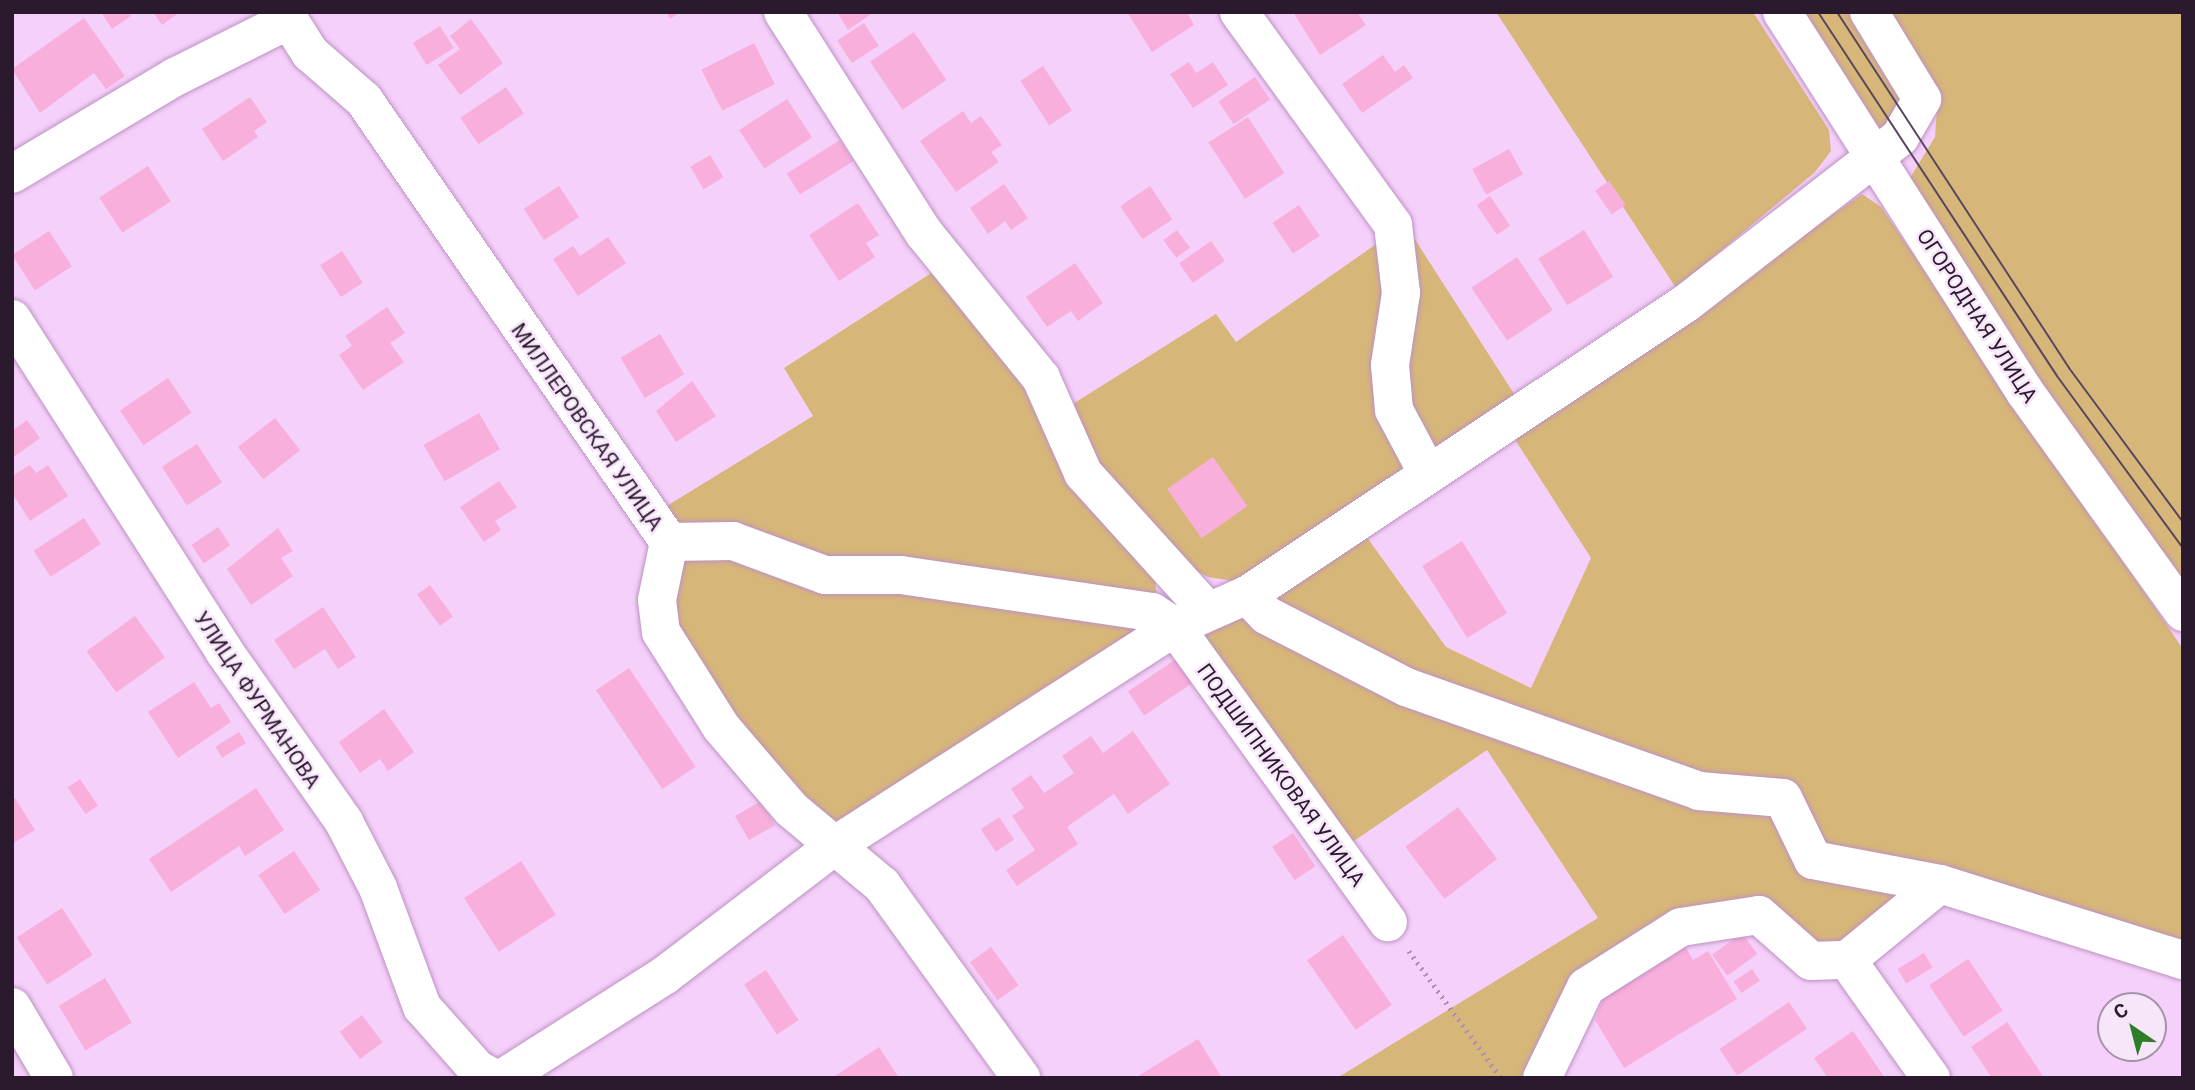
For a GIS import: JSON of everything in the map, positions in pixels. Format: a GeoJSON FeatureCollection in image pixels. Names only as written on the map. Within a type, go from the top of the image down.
{"type":"FeatureCollection","features":[{"type":"Feature","properties":{"kind":"street","name":"ПОДШИПНИКОВАЯ УЛИЦА"},"geometry":{"type":"LineString","coordinates":[[783,12],[924,233],[1041,378],[1083,473],[1191,618],[1388,922]]}},
{"type":"Feature","properties":{"kind":"street"},"geometry":{"type":"LineString","coordinates":[[1239,12],[1393,225],[1401,293],[1390,365],[1394,411],[1428,474]]}},
{"type":"Feature","properties":{"kind":"street","name":"ОГОРОДНАЯ УЛИЦА"},"geometry":{"type":"LineString","coordinates":[[1782,12],[2025,392],[2183,612]]}},
{"type":"Feature","properties":{"kind":"street"},"geometry":{"type":"LineString","coordinates":[[503,1078],[665,975],[837,844],[1191,618],[1247,595],[1685,304],[1911,126],[1922,99],[1870,12]]}},
{"type":"Feature","properties":{"kind":"street"},"geometry":{"type":"LineString","coordinates":[[12,174],[175,77],[285,16]]}},
{"type":"Feature","properties":{"kind":"street","name":"МИЛЛЕРОВСКАЯ УЛИЦА"},"geometry":{"type":"LineString","coordinates":[[285,16],[310,53],[364,100],[669,542],[657,600],[661,632],[730,737],[791,809],[837,844],[882,885],[1021,1078]]}},
{"type":"Feature","properties":{"kind":"street","name":"УЛИЦА ФУРМАНОВА"},"geometry":{"type":"LineString","coordinates":[[12,319],[224,651],[344,822],[379,888],[422,1007],[461,1054],[493,1078]]}},
{"type":"Feature","properties":{"kind":"street"},"geometry":{"type":"LineString","coordinates":[[669,542],[733,541],[825,575],[901,575],[1191,618]]}},
{"type":"Feature","properties":{"kind":"street"},"geometry":{"type":"LineString","coordinates":[[1247,595],[1266,615],[1406,687],[1699,791],[1783,798],[1813,860],[1940,884],[2183,960]]}},
{"type":"Feature","properties":{"kind":"street"},"geometry":{"type":"LineString","coordinates":[[1542,1078],[1587,987],[1681,927],[1759,915],[1811,961],[1847,960],[1940,884]]}},
{"type":"Feature","properties":{"kind":"street"},"geometry":{"type":"LineString","coordinates":[[1847,960],[1931,1078]]}},
{"type":"Feature","properties":{"kind":"street"},"geometry":{"type":"LineString","coordinates":[[12,1007],[54,1078]]}},
{"type":"Feature","properties":{"kind":"path"},"geometry":{"type":"LineString","coordinates":[[1388,922],[1502,1078]]}},
{"type":"Feature","properties":{"kind":"shaded area"},"geometry":{"type":"Polygon","coordinates":[[[1496,12],[1753,12],[1829,130],[1831,151],[1815,172],[1676,288],[1496,12]]]}},
{"type":"Feature","properties":{"kind":"shaded area"},"geometry":{"type":"Polygon","coordinates":[[[1805,12],[1850,12],[1908,106],[1885,139],[1805,12]]]}},
{"type":"Feature","properties":{"kind":"shaded area"},"geometry":{"type":"Polygon","coordinates":[[[1885,12],[2183,12],[2183,583],[2042,384],[1910,178],[1935,137],[1938,93],[1885,12]]]}},
{"type":"Feature","properties":{"kind":"shaded area"},"geometry":{"type":"Polygon","coordinates":[[[1862,194],[1881,207],[2183,649],[2183,972],[1927,888],[1852,947],[1814,950],[1767,907],[1579,985],[1528,1078],[1337,1078],[1598,918],[1487,750],[1351,843],[1197,631],[1366,536],[1446,647],[1531,688],[1591,558],[1514,438],[1862,194]]]}},
{"type":"Feature","properties":{"kind":"shaded area"},"geometry":{"type":"Polygon","coordinates":[[[1405,224],[1518,400],[1241,582],[1208,577],[1175,561],[1097,470],[1068,407],[1216,314],[1236,342],[1405,224]]]}},
{"type":"Feature","properties":{"kind":"shaded area"},"geometry":{"type":"Polygon","coordinates":[[[936,270],[971,306],[1154,576],[1158,601],[1139,632],[860,818],[831,823],[798,803],[670,624],[657,512],[813,416],[784,368],[936,270]]]}},
{"type":"Feature","properties":{"kind":"building"},"geometry":{"type":"Polygon","coordinates":[[[101,12],[128,12],[131,16],[112,29],[101,12]]]}},
{"type":"Feature","properties":{"kind":"building"},"geometry":{"type":"Polygon","coordinates":[[[153,12],[180,12],[162,25],[153,12]]]}},
{"type":"Feature","properties":{"kind":"building"},"geometry":{"type":"Polygon","coordinates":[[[666,12],[680,12],[670,19],[666,12]]]}},
{"type":"Feature","properties":{"kind":"building"},"geometry":{"type":"Polygon","coordinates":[[[837,12],[874,12],[848,30],[837,12]]]}},
{"type":"Feature","properties":{"kind":"building"},"geometry":{"type":"Polygon","coordinates":[[[1127,12],[1187,12],[1194,25],[1152,52],[1127,12]]]}},
{"type":"Feature","properties":{"kind":"building"},"geometry":{"type":"Polygon","coordinates":[[[1293,12],[1357,12],[1366,25],[1320,55],[1293,12]]]}},
{"type":"Feature","properties":{"kind":"building"},"geometry":{"type":"Polygon","coordinates":[[[84,18],[125,76],[106,89],[94,73],[40,113],[12,69],[84,18]]]}},
{"type":"Feature","properties":{"kind":"building"},"geometry":{"type":"Polygon","coordinates":[[[471,19],[503,63],[460,95],[438,65],[460,49],[450,36],[471,19]]]}},
{"type":"Feature","properties":{"kind":"building"},"geometry":{"type":"Polygon","coordinates":[[[864,23],[879,46],[852,63],[837,40],[864,23]]]}},
{"type":"Feature","properties":{"kind":"building"},"geometry":{"type":"Polygon","coordinates":[[[440,26],[454,48],[427,65],[413,43],[440,26]]]}},
{"type":"Feature","properties":{"kind":"building"},"geometry":{"type":"Polygon","coordinates":[[[914,32],[946,80],[902,110],[870,62],[914,32]]]}},
{"type":"Feature","properties":{"kind":"building"},"geometry":{"type":"Polygon","coordinates":[[[754,43],[775,84],[722,111],[701,70],[754,43]]]}},
{"type":"Feature","properties":{"kind":"building"},"geometry":{"type":"Polygon","coordinates":[[[1383,55],[1395,72],[1404,65],[1413,78],[1362,113],[1342,84],[1383,55]]]}},
{"type":"Feature","properties":{"kind":"building"},"geometry":{"type":"Polygon","coordinates":[[[1189,62],[1196,73],[1213,62],[1228,85],[1193,108],[1170,74],[1189,62]]]}},
{"type":"Feature","properties":{"kind":"building"},"geometry":{"type":"Polygon","coordinates":[[[1043,66],[1072,110],[1049,125],[1020,81],[1043,66]]]}},
{"type":"Feature","properties":{"kind":"building"},"geometry":{"type":"Polygon","coordinates":[[[1255,77],[1270,99],[1234,124],[1219,102],[1255,77]]]}},
{"type":"Feature","properties":{"kind":"building"},"geometry":{"type":"Polygon","coordinates":[[[506,87],[524,114],[478,144],[460,118],[506,87]]]}},
{"type":"Feature","properties":{"kind":"building"},"geometry":{"type":"Polygon","coordinates":[[[250,97],[267,122],[254,131],[258,137],[223,161],[202,129],[250,97]]]}},
{"type":"Feature","properties":{"kind":"building"},"geometry":{"type":"Polygon","coordinates":[[[787,99],[812,138],[764,169],[739,130],[787,99]]]}},
{"type":"Feature","properties":{"kind":"building"},"geometry":{"type":"Polygon","coordinates":[[[963,111],[971,123],[981,116],[1002,145],[991,152],[999,162],[956,192],[920,141],[963,111]]]}},
{"type":"Feature","properties":{"kind":"building"},"geometry":{"type":"Polygon","coordinates":[[[1248,117],[1284,173],[1245,199],[1209,143],[1248,117]]]}},
{"type":"Feature","properties":{"kind":"building"},"geometry":{"type":"Polygon","coordinates":[[[840,140],[853,161],[800,195],[787,173],[840,140]]]}},
{"type":"Feature","properties":{"kind":"building"},"geometry":{"type":"Polygon","coordinates":[[[1509,149],[1523,174],[1486,195],[1472,169],[1509,149]]]}},
{"type":"Feature","properties":{"kind":"building"},"geometry":{"type":"Polygon","coordinates":[[[710,155],[723,177],[704,189],[690,167],[710,155]]]}},
{"type":"Feature","properties":{"kind":"building"},"geometry":{"type":"Polygon","coordinates":[[[148,166],[171,201],[122,233],[99,198],[148,166]]]}},
{"type":"Feature","properties":{"kind":"building"},"geometry":{"type":"Polygon","coordinates":[[[1609,181],[1626,205],[1612,215],[1595,191],[1609,181]]]}},
{"type":"Feature","properties":{"kind":"building"},"geometry":{"type":"Polygon","coordinates":[[[1004,184],[1028,218],[1011,230],[1005,221],[988,234],[970,208],[1004,184]]]}},
{"type":"Feature","properties":{"kind":"building"},"geometry":{"type":"Polygon","coordinates":[[[559,186],[579,217],[544,240],[524,209],[559,186]]]}},
{"type":"Feature","properties":{"kind":"building"},"geometry":{"type":"Polygon","coordinates":[[[1150,186],[1172,219],[1143,239],[1120,206],[1150,186]]]}},
{"type":"Feature","properties":{"kind":"building"},"geometry":{"type":"Polygon","coordinates":[[[1490,196],[1510,226],[1497,235],[1477,205],[1490,196]]]}},
{"type":"Feature","properties":{"kind":"building"},"geometry":{"type":"Polygon","coordinates":[[[858,203],[879,235],[866,243],[875,257],[839,281],[809,235],[858,203]]]}},
{"type":"Feature","properties":{"kind":"building"},"geometry":{"type":"Polygon","coordinates":[[[1299,205],[1320,236],[1293,254],[1272,223],[1299,205]]]}},
{"type":"Feature","properties":{"kind":"building"},"geometry":{"type":"Polygon","coordinates":[[[1177,230],[1190,248],[1176,258],[1163,240],[1177,230]]]}},
{"type":"Feature","properties":{"kind":"building"},"geometry":{"type":"Polygon","coordinates":[[[1584,230],[1613,277],[1567,305],[1538,259],[1584,230]]]}},
{"type":"Feature","properties":{"kind":"building"},"geometry":{"type":"Polygon","coordinates":[[[49,231],[72,266],[35,290],[12,255],[49,231]]]}},
{"type":"Feature","properties":{"kind":"building"},"geometry":{"type":"Polygon","coordinates":[[[608,237],[626,263],[578,296],[553,259],[573,246],[580,256],[608,237]]]}},
{"type":"Feature","properties":{"kind":"building"},"geometry":{"type":"Polygon","coordinates":[[[1211,241],[1225,261],[1193,283],[1179,263],[1211,241]]]}},
{"type":"Feature","properties":{"kind":"building"},"geometry":{"type":"Polygon","coordinates":[[[342,251],[363,283],[341,297],[320,265],[342,251]]]}},
{"type":"Feature","properties":{"kind":"building"},"geometry":{"type":"Polygon","coordinates":[[[1517,257],[1553,310],[1507,341],[1471,288],[1517,257]]]}},
{"type":"Feature","properties":{"kind":"building"},"geometry":{"type":"Polygon","coordinates":[[[1075,263],[1103,303],[1078,321],[1071,311],[1047,327],[1026,297],[1075,263]]]}},
{"type":"Feature","properties":{"kind":"building"},"geometry":{"type":"Polygon","coordinates":[[[387,307],[405,333],[390,343],[404,362],[363,390],[339,355],[352,346],[345,336],[387,307]]]}},
{"type":"Feature","properties":{"kind":"building"},"geometry":{"type":"Polygon","coordinates":[[[660,334],[684,374],[645,398],[621,358],[660,334]]]}},
{"type":"Feature","properties":{"kind":"building"},"geometry":{"type":"Polygon","coordinates":[[[168,378],[191,413],[143,445],[120,410],[168,378]]]}},
{"type":"Feature","properties":{"kind":"building"},"geometry":{"type":"Polygon","coordinates":[[[692,381],[716,416],[676,442],[656,411],[692,381]]]}},
{"type":"Feature","properties":{"kind":"building"},"geometry":{"type":"Polygon","coordinates":[[[479,413],[500,449],[445,481],[424,445],[479,413]]]}},
{"type":"Feature","properties":{"kind":"building"},"geometry":{"type":"Polygon","coordinates":[[[275,418],[300,450],[263,479],[238,447],[275,418]]]}},
{"type":"Feature","properties":{"kind":"building"},"geometry":{"type":"Polygon","coordinates":[[[27,420],[40,438],[14,457],[12,431],[27,420]]]}},
{"type":"Feature","properties":{"kind":"building"},"geometry":{"type":"Polygon","coordinates":[[[197,444],[222,483],[187,505],[162,467],[197,444]]]}},
{"type":"Feature","properties":{"kind":"building"},"geometry":{"type":"Polygon","coordinates":[[[1213,457],[1247,506],[1202,538],[1167,489],[1213,457]]]}},
{"type":"Feature","properties":{"kind":"building"},"geometry":{"type":"Polygon","coordinates":[[[30,465],[36,473],[48,465],[68,496],[30,521],[12,493],[12,476],[30,465]]]}},
{"type":"Feature","properties":{"kind":"building"},"geometry":{"type":"Polygon","coordinates":[[[499,481],[517,507],[495,521],[501,530],[484,542],[460,507],[499,481]]]}},
{"type":"Feature","properties":{"kind":"building"},"geometry":{"type":"Polygon","coordinates":[[[84,518],[101,544],[51,577],[34,551],[84,518]]]}},
{"type":"Feature","properties":{"kind":"building"},"geometry":{"type":"Polygon","coordinates":[[[218,527],[230,545],[204,563],[191,545],[218,527]]]}},
{"type":"Feature","properties":{"kind":"building"},"geometry":{"type":"Polygon","coordinates":[[[278,528],[293,551],[281,558],[293,576],[251,605],[227,569],[278,528]]]}},
{"type":"Feature","properties":{"kind":"building"},"geometry":{"type":"Polygon","coordinates":[[[1462,541],[1507,613],[1467,638],[1422,566],[1462,541]]]}},
{"type":"Feature","properties":{"kind":"building"},"geometry":{"type":"Polygon","coordinates":[[[430,585],[453,617],[440,626],[417,594],[430,585]]]}},
{"type":"Feature","properties":{"kind":"building"},"geometry":{"type":"Polygon","coordinates":[[[323,607],[356,657],[338,669],[325,649],[294,669],[274,640],[323,607]]]}},
{"type":"Feature","properties":{"kind":"building"},"geometry":{"type":"Polygon","coordinates":[[[135,616],[165,657],[116,693],[86,651],[135,616]]]}},
{"type":"Feature","properties":{"kind":"building"},"geometry":{"type":"Polygon","coordinates":[[[1176,659],[1192,683],[1144,715],[1128,691],[1176,659]]]}},
{"type":"Feature","properties":{"kind":"building"},"geometry":{"type":"Polygon","coordinates":[[[629,668],[696,767],[662,789],[596,690],[629,668]]]}},
{"type":"Feature","properties":{"kind":"building"},"geometry":{"type":"Polygon","coordinates":[[[194,682],[211,708],[219,703],[231,722],[178,758],[148,712],[194,682]]]}},
{"type":"Feature","properties":{"kind":"building"},"geometry":{"type":"Polygon","coordinates":[[[384,709],[414,752],[388,771],[380,759],[360,773],[339,742],[384,709]]]}},
{"type":"Feature","properties":{"kind":"building"},"geometry":{"type":"Polygon","coordinates":[[[1133,731],[1170,784],[1128,814],[1114,794],[1067,827],[1078,844],[1017,886],[1006,870],[1035,850],[1012,816],[1024,808],[1011,789],[1031,775],[1044,793],[1074,773],[1062,756],[1091,736],[1103,753],[1133,731]]]}},
{"type":"Feature","properties":{"kind":"building"},"geometry":{"type":"Polygon","coordinates":[[[239,732],[246,743],[222,758],[215,747],[239,732]]]}},
{"type":"Feature","properties":{"kind":"building"},"geometry":{"type":"Polygon","coordinates":[[[80,779],[98,806],[85,814],[68,787],[80,779]]]}},
{"type":"Feature","properties":{"kind":"building"},"geometry":{"type":"Polygon","coordinates":[[[256,788],[284,830],[245,856],[239,846],[171,892],[149,859],[256,788]]]}},
{"type":"Feature","properties":{"kind":"building"},"geometry":{"type":"Polygon","coordinates":[[[15,798],[35,830],[12,844],[12,800],[15,798]]]}},
{"type":"Feature","properties":{"kind":"building"},"geometry":{"type":"Polygon","coordinates":[[[761,801],[775,825],[749,840],[735,816],[761,801]]]}},
{"type":"Feature","properties":{"kind":"building"},"geometry":{"type":"Polygon","coordinates":[[[1458,807],[1497,859],[1444,899],[1405,847],[1458,807]]]}},
{"type":"Feature","properties":{"kind":"building"},"geometry":{"type":"Polygon","coordinates":[[[999,817],[1014,839],[996,852],[981,829],[999,817]]]}},
{"type":"Feature","properties":{"kind":"building"},"geometry":{"type":"Polygon","coordinates":[[[1293,833],[1315,866],[1295,880],[1272,847],[1293,833]]]}},
{"type":"Feature","properties":{"kind":"building"},"geometry":{"type":"Polygon","coordinates":[[[294,851],[320,890],[285,914],[258,875],[294,851]]]}},
{"type":"Feature","properties":{"kind":"building"},"geometry":{"type":"Polygon","coordinates":[[[521,861],[556,915],[499,952],[464,898],[521,861]]]}},
{"type":"Feature","properties":{"kind":"building"},"geometry":{"type":"Polygon","coordinates":[[[62,908],[92,955],[47,984],[17,937],[62,908]]]}},
{"type":"Feature","properties":{"kind":"building"},"geometry":{"type":"Polygon","coordinates":[[[1742,933],[1757,954],[1727,976],[1712,955],[1742,933]]]}},
{"type":"Feature","properties":{"kind":"building"},"geometry":{"type":"Polygon","coordinates":[[[1343,935],[1392,1005],[1356,1030],[1307,960],[1343,935]]]}},
{"type":"Feature","properties":{"kind":"building"},"geometry":{"type":"Polygon","coordinates":[[[1685,946],[1693,960],[1708,951],[1737,999],[1624,1068],[1595,1020],[1605,995],[1685,946]]]}},
{"type":"Feature","properties":{"kind":"building"},"geometry":{"type":"Polygon","coordinates":[[[991,947],[1019,985],[998,1000],[970,962],[991,947]]]}},
{"type":"Feature","properties":{"kind":"building"},"geometry":{"type":"Polygon","coordinates":[[[1924,953],[1933,968],[1906,984],[1897,969],[1924,953]]]}},
{"type":"Feature","properties":{"kind":"building"},"geometry":{"type":"Polygon","coordinates":[[[1968,959],[2003,1010],[1964,1037],[1929,985],[1968,959]]]}},
{"type":"Feature","properties":{"kind":"building"},"geometry":{"type":"Polygon","coordinates":[[[1752,969],[1760,981],[1742,993],[1734,981],[1752,969]]]}},
{"type":"Feature","properties":{"kind":"building"},"geometry":{"type":"Polygon","coordinates":[[[766,970],[799,1020],[777,1034],[744,984],[766,970]]]}},
{"type":"Feature","properties":{"kind":"building"},"geometry":{"type":"Polygon","coordinates":[[[105,978],[132,1023],[85,1050],[59,1006],[105,978]]]}},
{"type":"Feature","properties":{"kind":"building"},"geometry":{"type":"Polygon","coordinates":[[[1789,1002],[1807,1029],[1737,1076],[1719,1049],[1789,1002]]]}},
{"type":"Feature","properties":{"kind":"building"},"geometry":{"type":"Polygon","coordinates":[[[362,1015],[382,1042],[360,1059],[340,1032],[362,1015]]]}},
{"type":"Feature","properties":{"kind":"building"},"geometry":{"type":"Polygon","coordinates":[[[2007,1022],[2044,1078],[1992,1078],[1971,1047],[2007,1022]]]}},
{"type":"Feature","properties":{"kind":"building"},"geometry":{"type":"Polygon","coordinates":[[[1853,1031],[1885,1078],[1828,1078],[1814,1058],[1853,1031]]]}},
{"type":"Feature","properties":{"kind":"building"},"geometry":{"type":"Polygon","coordinates":[[[1198,1039],[1222,1078],[1135,1078],[1198,1039]]]}},
{"type":"Feature","properties":{"kind":"building"},"geometry":{"type":"Polygon","coordinates":[[[879,1047],[899,1078],[832,1078],[879,1047]]]}},
{"type":"Feature","properties":{"kind":"tram line"},"geometry":{"type":"LineString","coordinates":[[1818,12],[2057,376],[2183,548]]}},
{"type":"Feature","properties":{"kind":"tram line"},"geometry":{"type":"LineString","coordinates":[[1837,12],[2069,368],[2183,522]]}}]}
